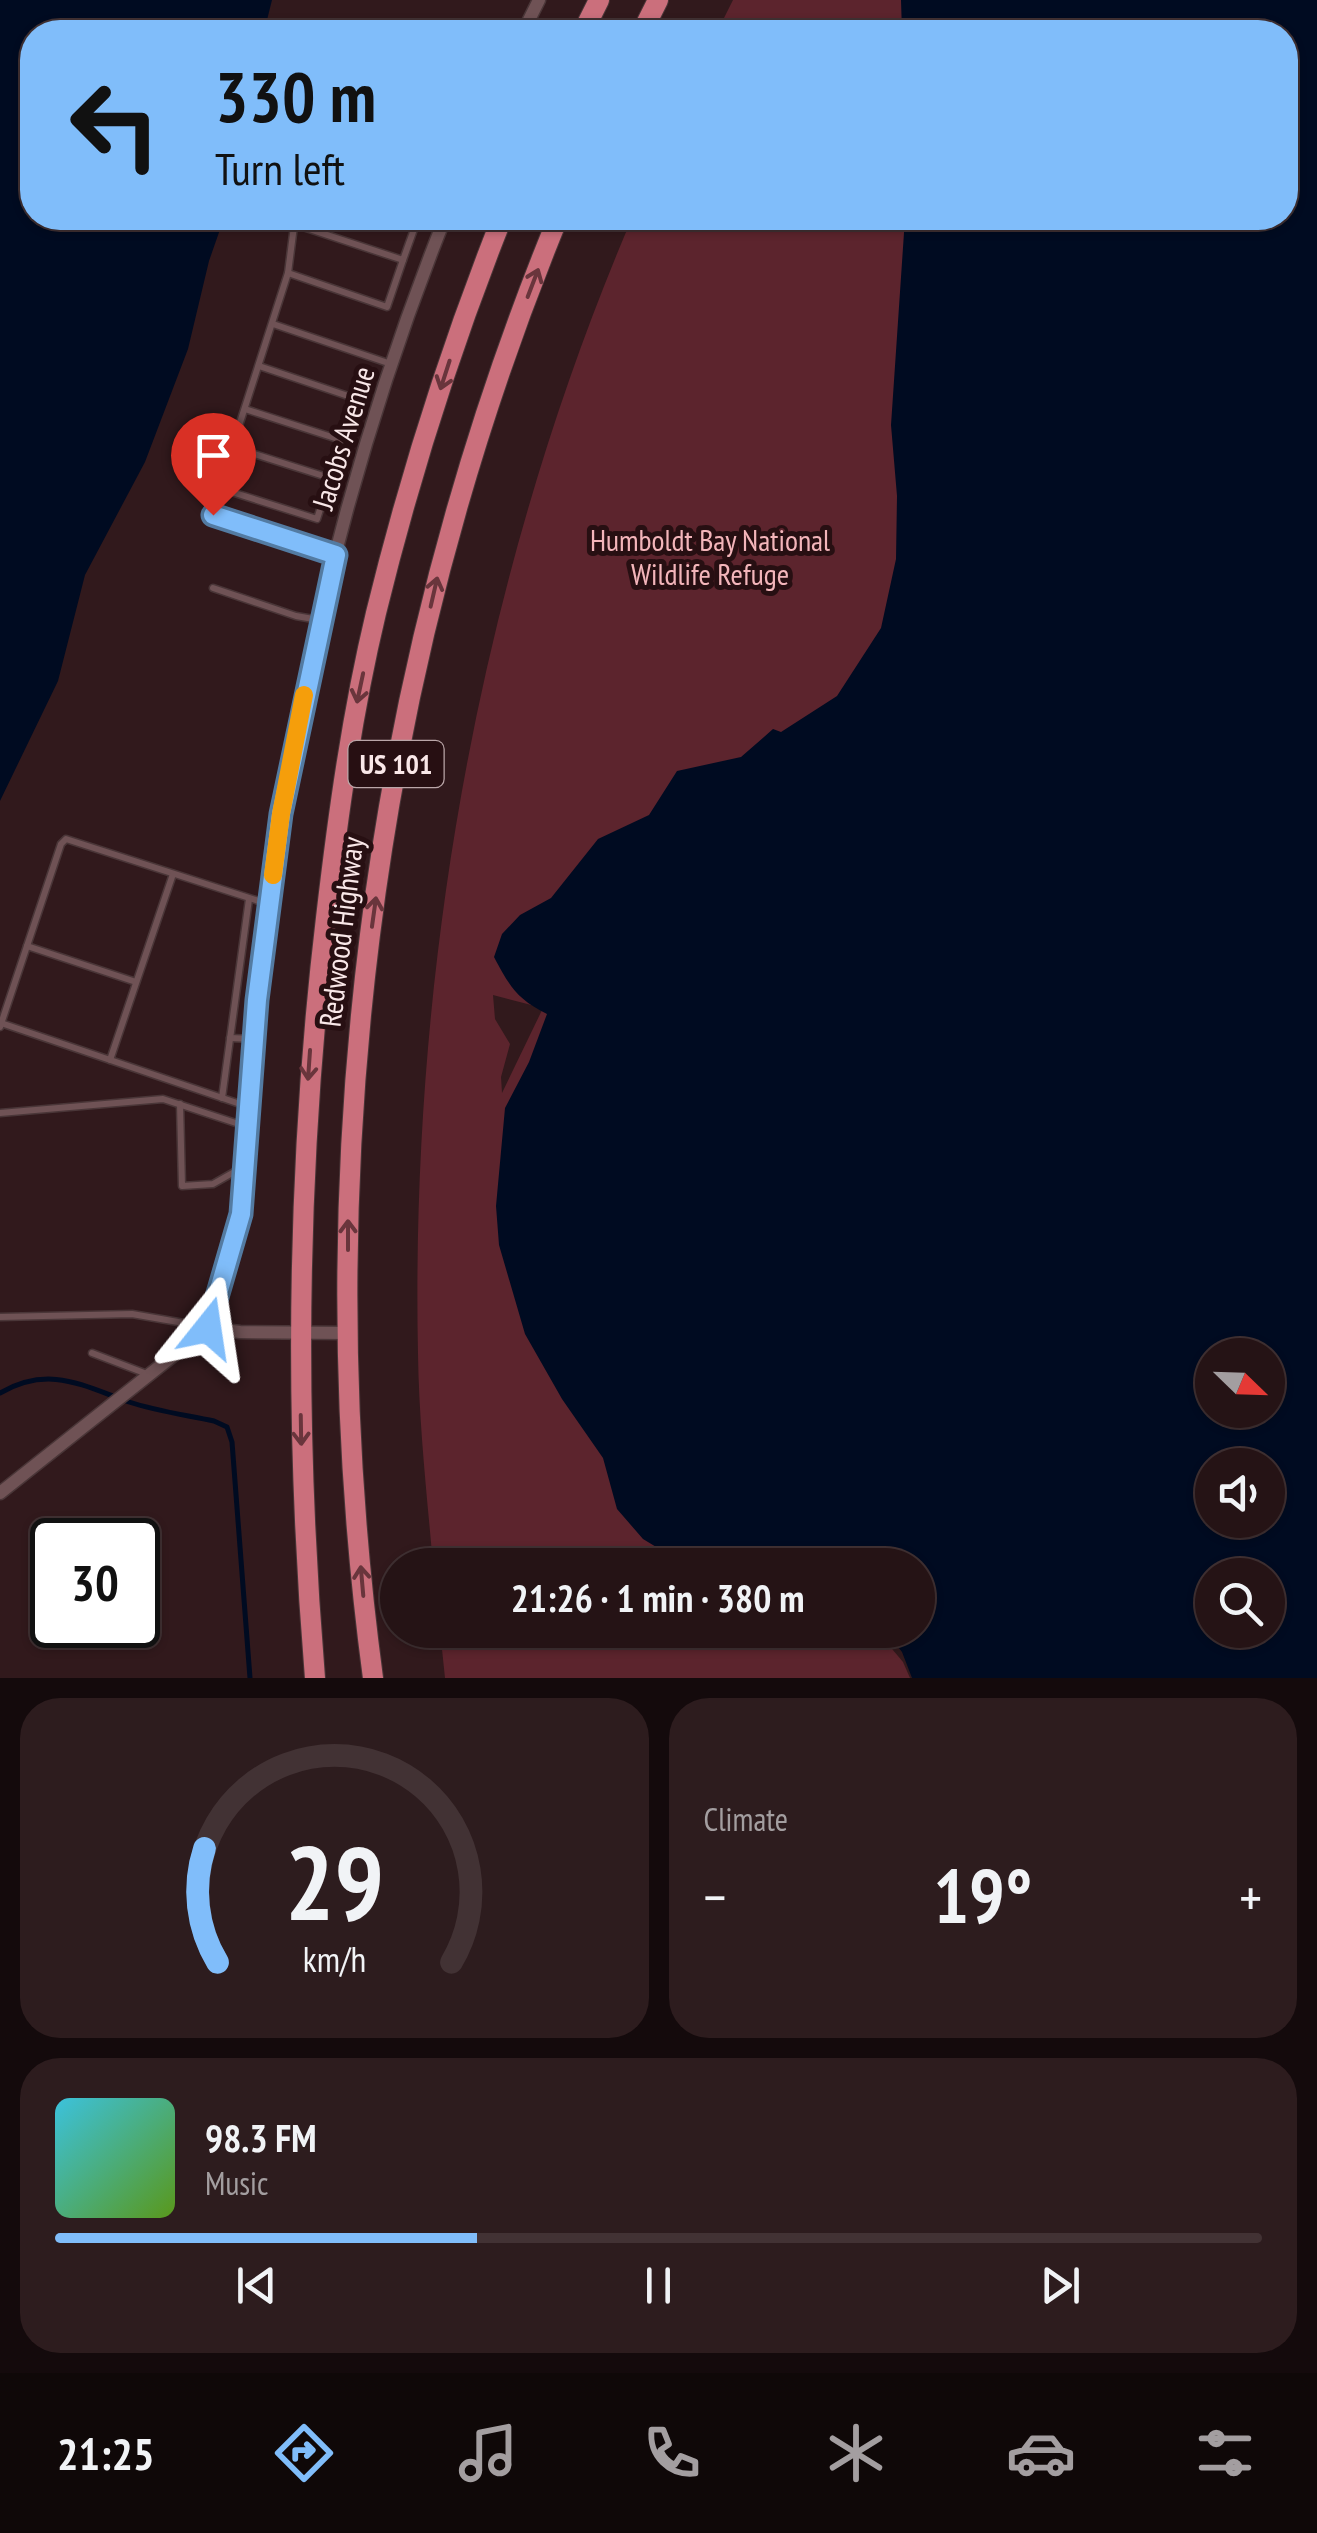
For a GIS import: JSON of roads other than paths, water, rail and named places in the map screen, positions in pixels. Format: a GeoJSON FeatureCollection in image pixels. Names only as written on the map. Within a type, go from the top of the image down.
{"type":"FeatureCollection","features":[{"type":"Feature","properties":{"kind":"highway","name":"Redwood Highway"},"geometry":{"type":"LineString","coordinates":[[314,1678],[302,1497],[302,1190],[311,1044],[332,863],[353,724],[405,502],[498,230]]}},
{"type":"Feature","properties":{"kind":"highway","name":"Redwood Highway"},"geometry":{"type":"LineString","coordinates":[[373,1678],[355,1500],[347,1333],[348,1178],[356,1068],[385,824],[437,577],[471,463],[554,230]]}},
{"type":"Feature","properties":{"kind":"street","name":"Jacobs Avenue"},"geometry":{"type":"LineString","coordinates":[[208,1328],[241,1214],[260,976],[281,814],[320,620],[392,364],[441,230]]}},
{"type":"Feature","properties":{"kind":"street"},"geometry":{"type":"LineString","coordinates":[[0,1493],[208,1328],[347,1333]]}},
{"type":"Feature","properties":{"kind":"lane"},"geometry":{"type":"LineString","coordinates":[[232,447],[330,478],[317,519],[219,488],[232,447],[273,324],[288,273],[294,230]]}},
{"type":"Feature","properties":{"kind":"lane"},"geometry":{"type":"LineString","coordinates":[[320,230],[404,260]]}},
{"type":"Feature","properties":{"kind":"lane"},"geometry":{"type":"LineString","coordinates":[[288,273],[387,307],[414,230]]}},
{"type":"Feature","properties":{"kind":"lane"},"geometry":{"type":"LineString","coordinates":[[273,324],[392,364]]}},
{"type":"Feature","properties":{"kind":"lane"},"geometry":{"type":"LineString","coordinates":[[245,409],[341,440],[354,398],[259,366]]}},
{"type":"Feature","properties":{"kind":"lane"},"geometry":{"type":"LineString","coordinates":[[213,515],[336,555]]}},
{"type":"Feature","properties":{"kind":"lane"},"geometry":{"type":"LineString","coordinates":[[213,588],[296,616],[320,620]]}},
{"type":"Feature","properties":{"kind":"lane"},"geometry":{"type":"LineString","coordinates":[[249,1107],[1,1025],[61,844],[66,839],[269,905]]}},
{"type":"Feature","properties":{"kind":"lane"},"geometry":{"type":"LineString","coordinates":[[110,1060],[173,874]]}},
{"type":"Feature","properties":{"kind":"lane"},"geometry":{"type":"LineString","coordinates":[[222,1098],[250,898]]}},
{"type":"Feature","properties":{"kind":"lane"},"geometry":{"type":"LineString","coordinates":[[27,946],[136,982]]}},
{"type":"Feature","properties":{"kind":"lane"},"geometry":{"type":"LineString","coordinates":[[239,974],[260,976]]}},
{"type":"Feature","properties":{"kind":"lane"},"geometry":{"type":"LineString","coordinates":[[230,1038],[254,1039]]}},
{"type":"Feature","properties":{"kind":"lane"},"geometry":{"type":"LineString","coordinates":[[0,1113],[163,1098],[248,1126]]}},
{"type":"Feature","properties":{"kind":"lane"},"geometry":{"type":"LineString","coordinates":[[180,1104],[182,1186],[213,1184],[245,1166]]}},
{"type":"Feature","properties":{"kind":"lane"},"geometry":{"type":"LineString","coordinates":[[0,1317],[132,1314],[208,1328]]}},
{"type":"Feature","properties":{"kind":"lane"},"geometry":{"type":"LineString","coordinates":[[92,1353],[141,1378]]}},
{"type":"Feature","properties":{"kind":"water"},"geometry":{"type":"Polygon","coordinates":[[[0,0],[272,0],[267,20],[20,20],[20,230],[220,230],[188,349],[145,462],[85,575],[58,681],[0,801],[0,0]]]}},
{"type":"Feature","properties":{"kind":"water"},"geometry":{"type":"Polygon","coordinates":[[[901,0],[1317,0],[1317,1678],[912,1678],[899,1648],[935,1648],[935,1548],[658,1548],[643,1539],[617,1509],[603,1458],[562,1399],[525,1334],[499,1245],[496,1206],[505,1108],[529,1062],[547,1014],[521,997],[494,957],[502,934],[520,915],[551,898],[598,839],[649,815],[677,771],[741,757],[773,729],[781,732],[837,696],[881,628],[896,559],[897,496],[891,425],[904,230],[1298,230],[1298,20],[902,20],[901,0]]]}},
{"type":"Feature","properties":{"kind":"waterway"},"geometry":{"type":"LineString","coordinates":[[0,1393],[34,1380],[65,1381],[227,1427],[232,1442],[250,1678]]}},
{"type":"Feature","properties":{"kind":"park label","name":"Humboldt Bay National Wildlife Refuge"},"geometry":{"type":"Point","coordinates":[710,558]}}]}
